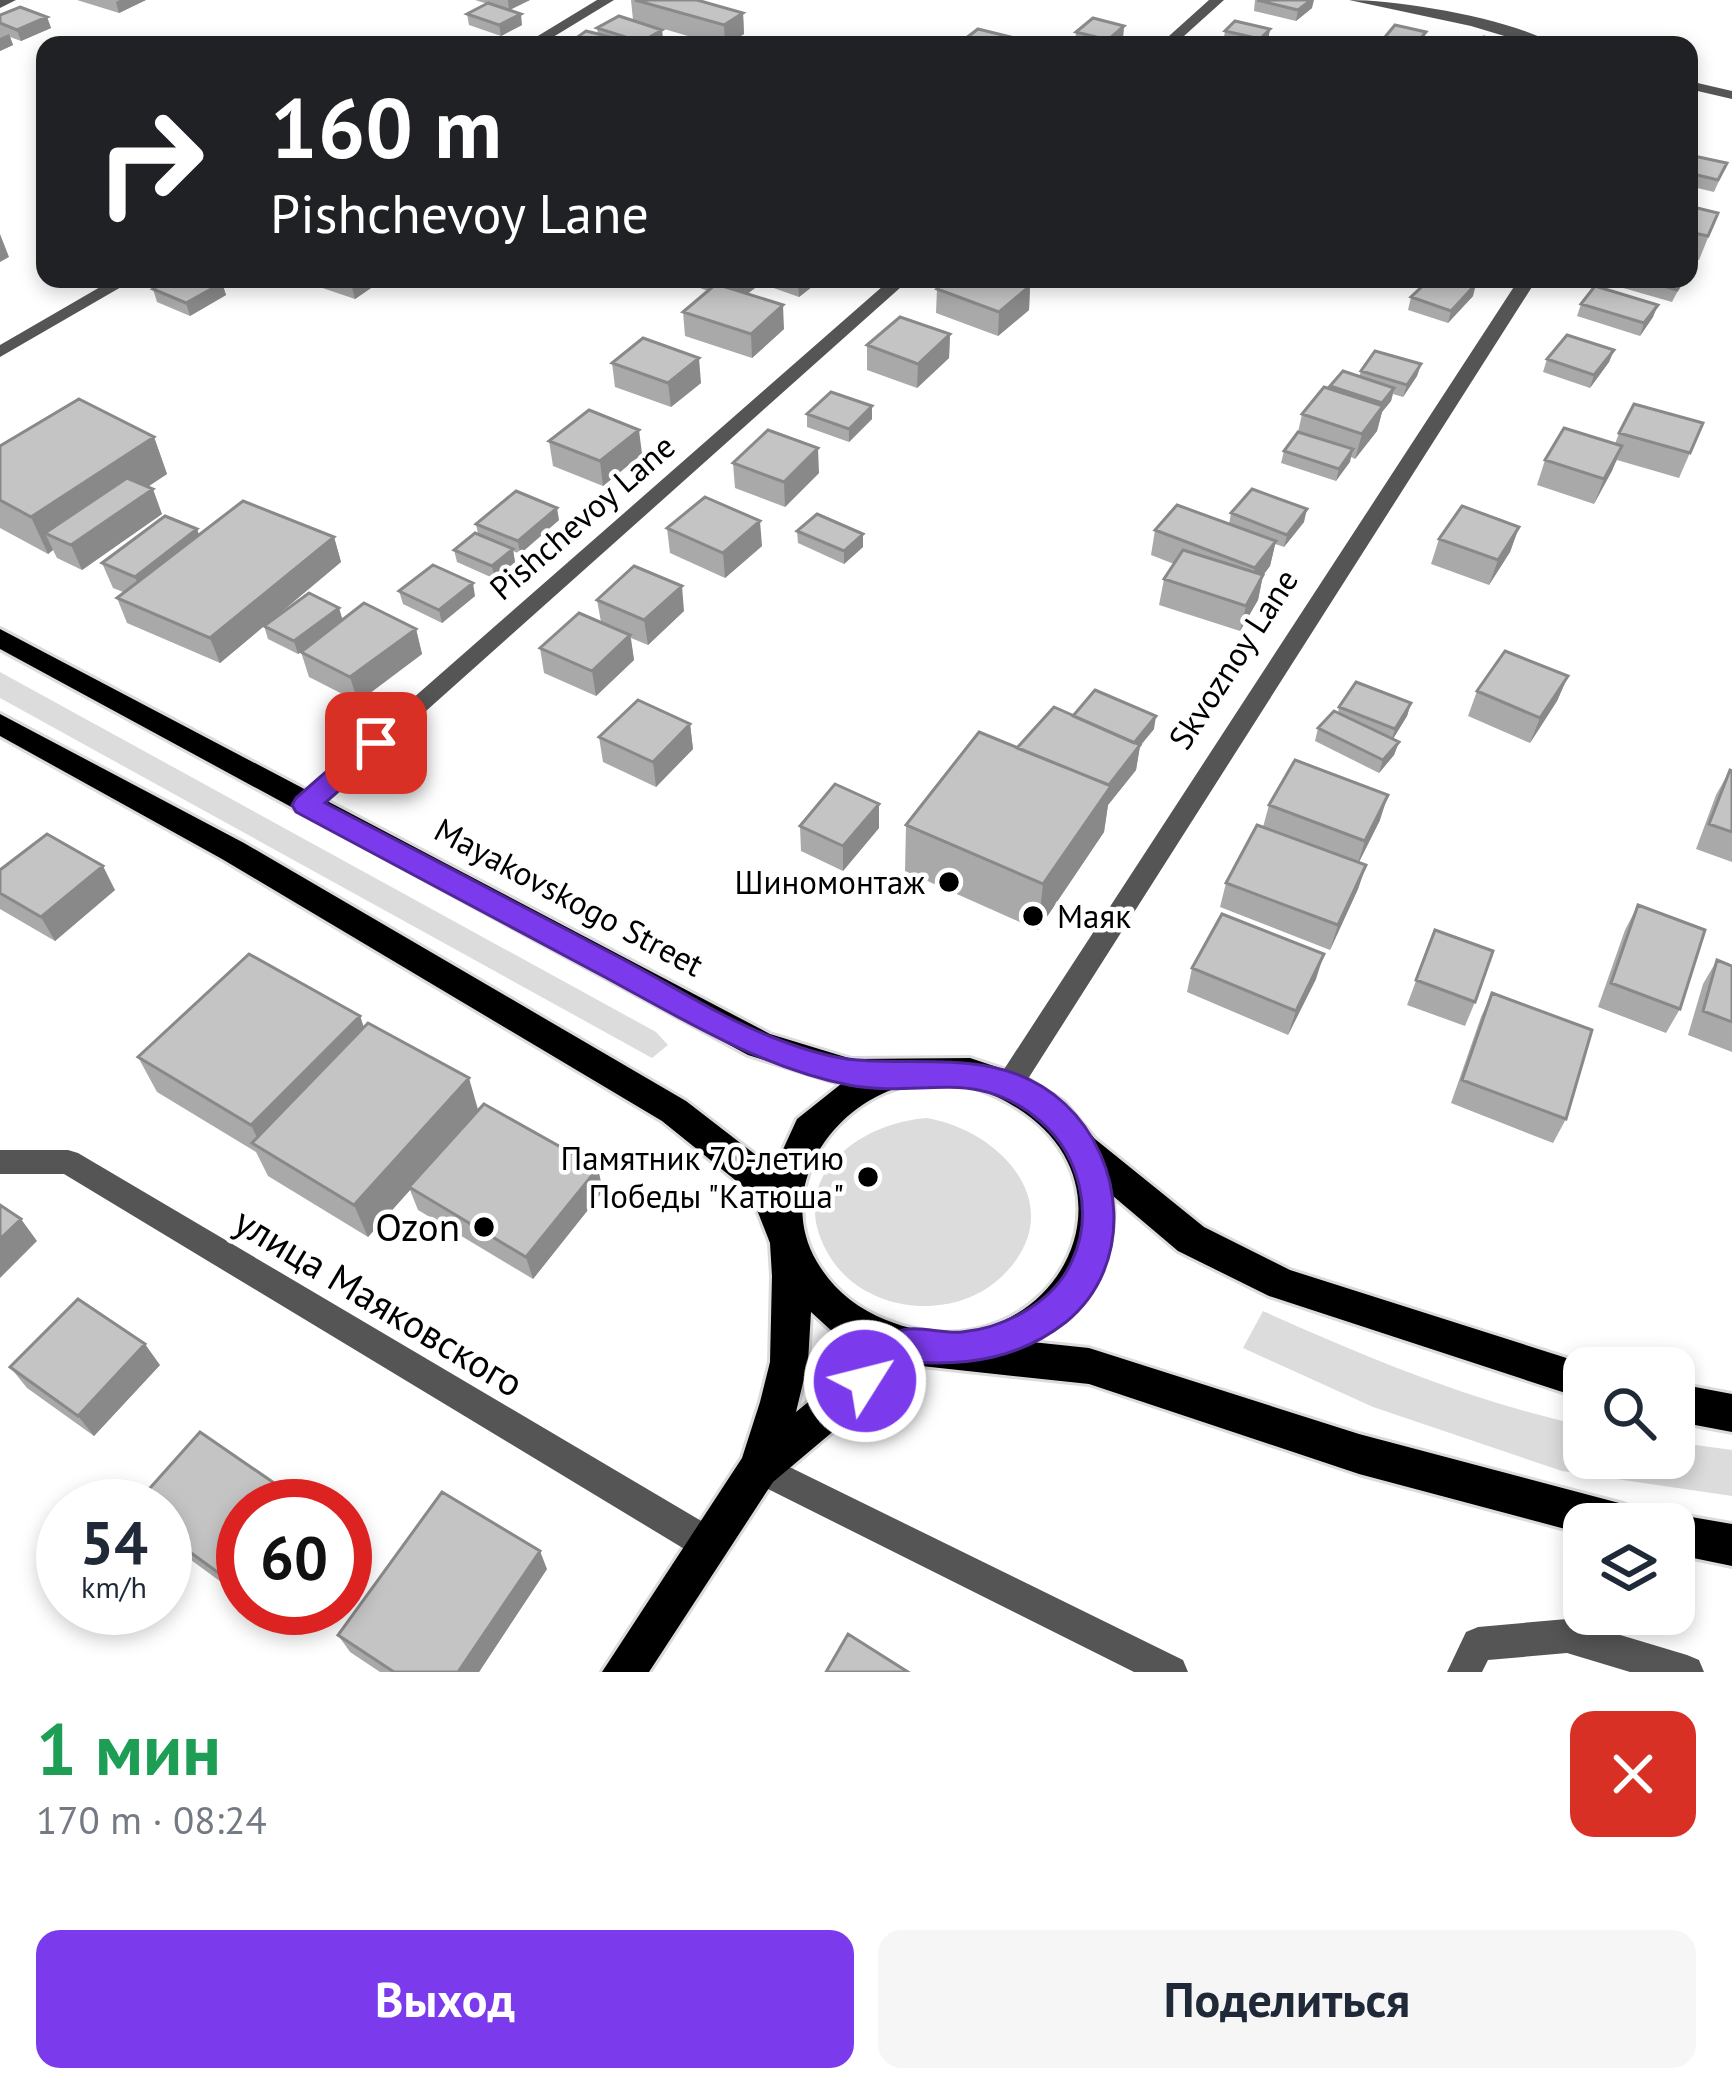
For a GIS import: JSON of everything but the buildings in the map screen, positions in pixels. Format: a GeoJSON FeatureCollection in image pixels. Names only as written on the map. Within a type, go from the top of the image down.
{"type":"FeatureCollection","features":[{"type":"Feature","properties":{"kind":"main road","name":"Mayakovskogo Street"},"geometry":{"type":"LineString","coordinates":[[0,638],[760,1046],[853,1073],[970,1072],[1010,1085],[1052,1112],[1083,1150],[1191,1239],[1282,1283],[1563,1374]]}},
{"type":"Feature","properties":{"kind":"main road","name":"Mayakovskogo Street"},"geometry":{"type":"LineString","coordinates":[[0,724],[233,851],[674,1112],[764,1182],[792,1253],[814,1291],[848,1322],[906,1346],[1089,1366],[1359,1454],[1563,1508]]}},
{"type":"Feature","properties":{"kind":"main road","name":"Mayakovskogo Street"},"geometry":{"type":"LineString","coordinates":[[792,1253],[783,1206],[790,1166],[807,1132],[843,1097],[881,1079],[926,1070]]}},
{"type":"Feature","properties":{"kind":"main road","name":"Mayakovskogo Street"},"geometry":{"type":"LineString","coordinates":[[906,1346],[962,1349],[1014,1336],[1058,1308],[1086,1272],[1099,1228],[1097,1188],[1083,1150]]}},
{"type":"Feature","properties":{"kind":"main road"},"geometry":{"type":"LineString","coordinates":[[759,1468],[789,1362],[792,1253]]}},
{"type":"Feature","properties":{"kind":"main road"},"geometry":{"type":"LineString","coordinates":[[624,1672],[759,1468],[906,1346]]}},
{"type":"Feature","properties":{"kind":"main road"},"geometry":{"type":"LineString","coordinates":[[1695,1406],[1732,1413]]}},
{"type":"Feature","properties":{"kind":"main road"},"geometry":{"type":"LineString","coordinates":[[1695,1538],[1732,1545]]}},
{"type":"Feature","properties":{"kind":"street"},"geometry":{"type":"LineString","coordinates":[[0,4],[8,0]]}},
{"type":"Feature","properties":{"kind":"street"},"geometry":{"type":"LineString","coordinates":[[546,36],[608,0]]}},
{"type":"Feature","properties":{"kind":"street"},"geometry":{"type":"LineString","coordinates":[[1176,36],[1217,0]]}},
{"type":"Feature","properties":{"kind":"street"},"geometry":{"type":"LineString","coordinates":[[1356,0],[1473,22],[1519,36]]}},
{"type":"Feature","properties":{"kind":"street"},"geometry":{"type":"LineString","coordinates":[[1698,87],[1732,95]]}},
{"type":"Feature","properties":{"kind":"street"},"geometry":{"type":"LineString","coordinates":[[0,352],[110,288]]}},
{"type":"Feature","properties":{"kind":"street","name":"Pishchevoy Lane"},"geometry":{"type":"LineString","coordinates":[[306,805],[891,288]]}},
{"type":"Feature","properties":{"kind":"street","name":"Skvoznoy Lane"},"geometry":{"type":"LineString","coordinates":[[1010,1085],[1522,288]]}},
{"type":"Feature","properties":{"kind":"street","name":"улица Маяковского"},"geometry":{"type":"LineString","coordinates":[[0,1162],[68,1162],[708,1544]]}},
{"type":"Feature","properties":{"kind":"street"},"geometry":{"type":"LineString","coordinates":[[759,1468],[1171,1672]]}},
{"type":"Feature","properties":{"kind":"street"},"geometry":{"type":"LineString","coordinates":[[1463,1672],[1478,1644],[1567,1636],[1687,1672]]}},
{"type":"Feature","properties":{"kind":"shaded area"},"geometry":{"type":"Polygon","coordinates":[[[0,672],[656,1032],[668,1045],[652,1058],[0,698],[0,672]]]}},
{"type":"Feature","properties":{"kind":"shaded area"},"geometry":{"type":"Polygon","coordinates":[[[927,1118],[956,1126],[1004,1157],[1030,1202],[1030,1228],[1020,1253],[999,1279],[979,1293],[934,1306],[886,1300],[845,1276],[818,1229],[815,1204],[821,1180],[853,1144],[901,1122],[927,1118]]]}},
{"type":"Feature","properties":{"kind":"shaded area"},"geometry":{"type":"Polygon","coordinates":[[[1263,1311],[1420,1377],[1563,1420],[1563,1471],[1373,1407],[1243,1348],[1263,1311]]]}},
{"type":"Feature","properties":{"kind":"shaded area"},"geometry":{"type":"Polygon","coordinates":[[[1695,1445],[1732,1450],[1732,1496],[1616,1479],[1695,1479],[1695,1445]]]}},
{"type":"Feature","properties":{"kind":"place","name":"Шиномонтаж"},"geometry":{"type":"Point","coordinates":[949,882]}},
{"type":"Feature","properties":{"kind":"place","name":"Маяк"},"geometry":{"type":"Point","coordinates":[1033,916]}},
{"type":"Feature","properties":{"kind":"place","name":"Памятник 70-летию Победы \"Катюша\""},"geometry":{"type":"Point","coordinates":[868,1177]}},
{"type":"Feature","properties":{"kind":"place","name":"Ozon"},"geometry":{"type":"Point","coordinates":[484,1227]}},
{"type":"Feature","properties":{"kind":"route"},"geometry":{"type":"LineString","coordinates":[[376,743],[306,805],[760,1046],[853,1073],[970,1072],[1010,1085],[1052,1112],[1083,1150],[1097,1188],[1099,1228],[1086,1272],[1058,1308],[1014,1336],[962,1349],[906,1346],[865,1381]]}}]}
